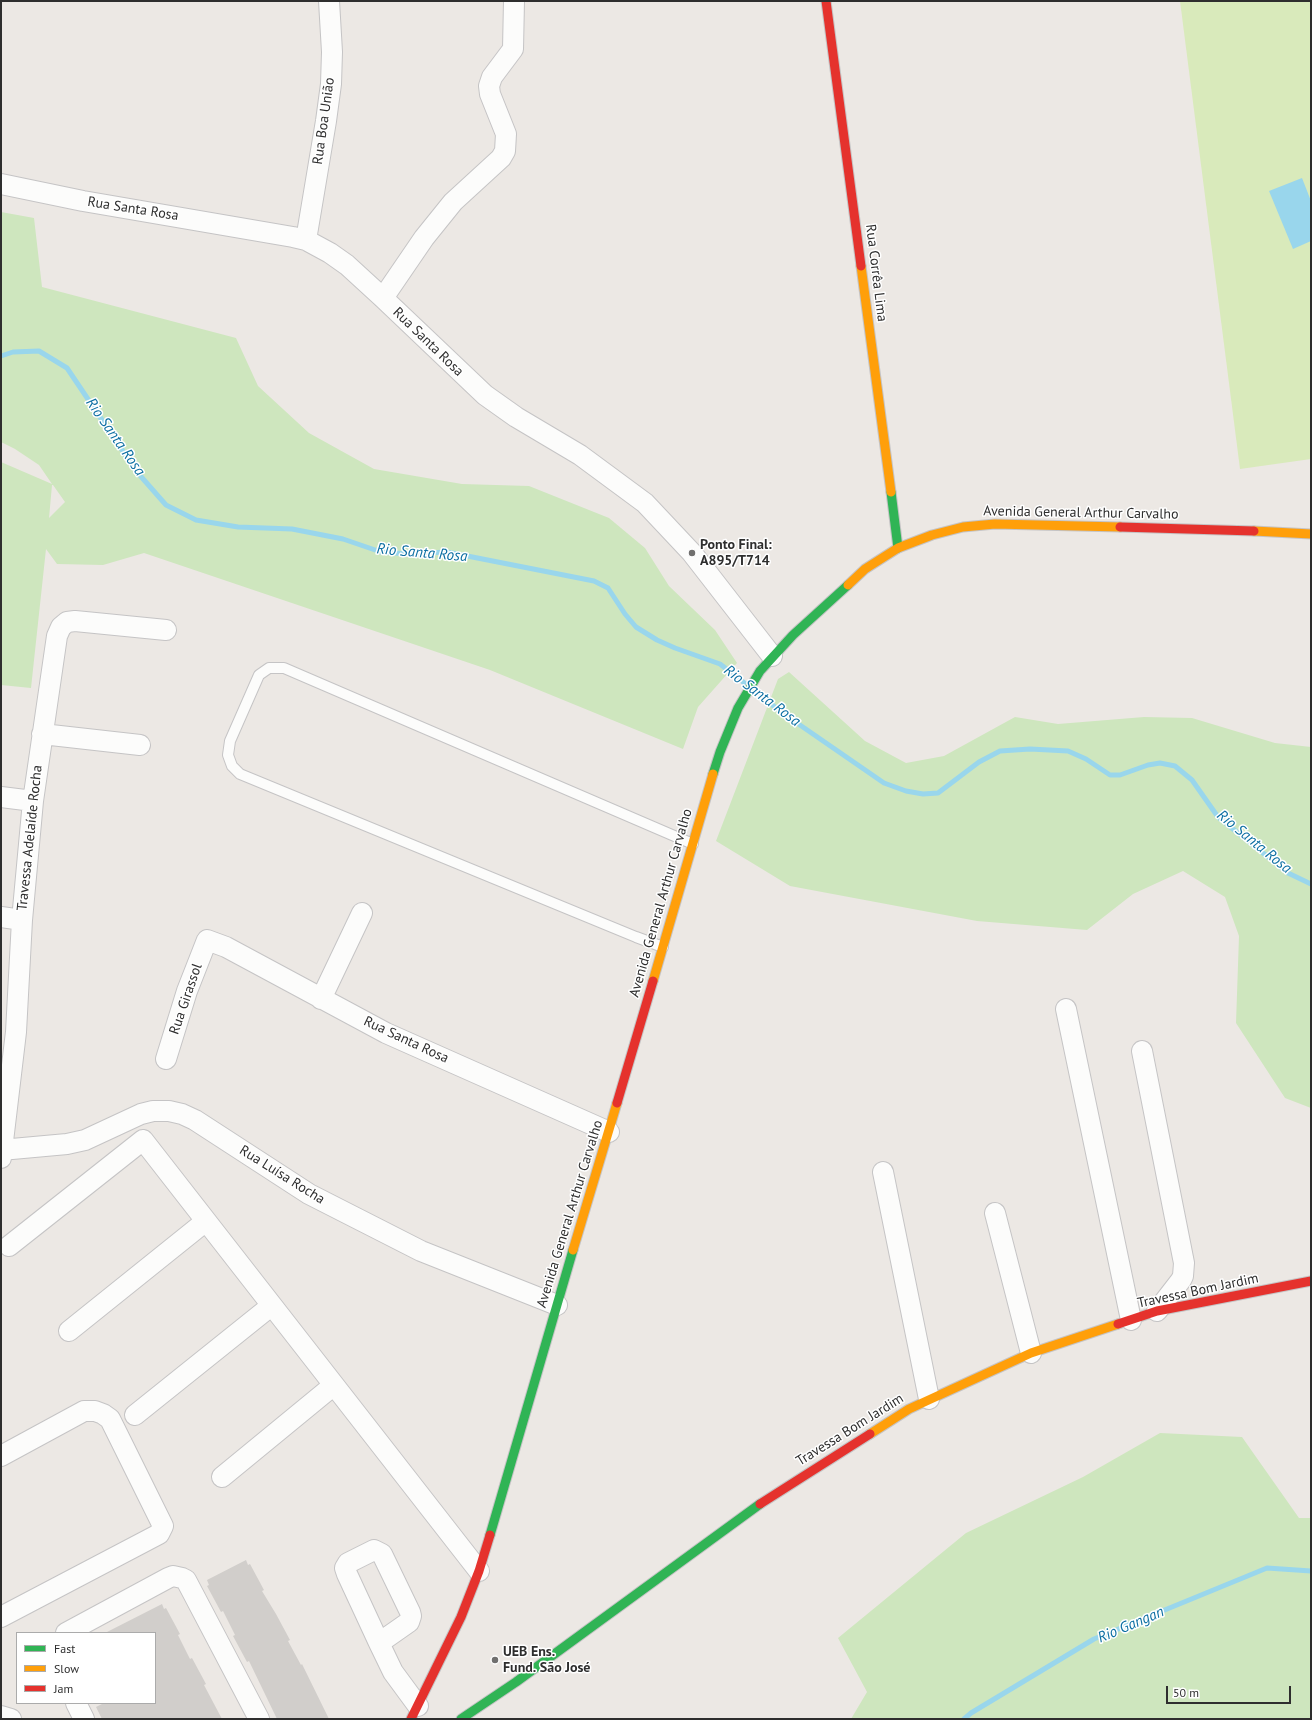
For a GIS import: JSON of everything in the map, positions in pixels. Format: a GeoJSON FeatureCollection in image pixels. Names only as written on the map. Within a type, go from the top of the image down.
{"type":"FeatureCollection","features":[{"type":"Feature","properties":{"kind":"main road","name":"Rua Corrêa Lima"},"geometry":{"type":"LineString","coordinates":[[826,1],[898,548]]}},
{"type":"Feature","properties":{"kind":"main road","name":"Avenida General Arthur Carvalho"},"geometry":{"type":"LineString","coordinates":[[414,1713],[461,1617],[479,1570],[720,752],[738,708],[766,664],[826,603],[865,569],[898,548],[932,535],[963,527],[995,524],[1228,530],[1311,534]]}},
{"type":"Feature","properties":{"kind":"main road","name":"Travessa Bom Jardim"},"geometry":{"type":"LineString","coordinates":[[461,1719],[516,1682],[761,1504],[880,1426],[929,1399],[1031,1353],[1131,1320],[1157,1312],[1311,1281]]}},
{"type":"Feature","properties":{"kind":"street","name":"Rua Boa União"},"geometry":{"type":"LineString","coordinates":[[306,240],[331,84],[332,52],[329,1]]}},
{"type":"Feature","properties":{"kind":"street"},"geometry":{"type":"LineString","coordinates":[[383,298],[424,238],[453,202],[501,158],[505,151],[506,134],[490,94],[489,86],[492,77],[513,49],[514,1]]}},
{"type":"Feature","properties":{"kind":"street","name":"Rua Santa Rosa"},"geometry":{"type":"LineString","coordinates":[[1,184],[83,201],[153,212],[306,240],[330,253],[347,265],[466,379],[485,395],[516,417],[580,455],[645,503],[692,553],[766,664]]}},
{"type":"Feature","properties":{"kind":"street","name":"Travessa Adelaíde Rocha"},"geometry":{"type":"LineString","coordinates":[[1,1152],[8,1032],[22,920],[33,800],[57,636],[61,627],[68,622],[85,621],[166,630]]}},
{"type":"Feature","properties":{"kind":"street"},"geometry":{"type":"LineString","coordinates":[[42,734],[140,745]]}},
{"type":"Feature","properties":{"kind":"street"},"geometry":{"type":"LineString","coordinates":[[1,797],[33,800]]}},
{"type":"Feature","properties":{"kind":"street"},"geometry":{"type":"LineString","coordinates":[[321,999],[362,913]]}},
{"type":"Feature","properties":{"kind":"street"},"geometry":{"type":"LineString","coordinates":[[1,917],[22,920]]}},
{"type":"Feature","properties":{"kind":"street","name":"Rua Santa Rosa"},"geometry":{"type":"LineString","coordinates":[[207,940],[226,947],[386,1033],[609,1132]]}},
{"type":"Feature","properties":{"kind":"street","name":"Rua Girassol"},"geometry":{"type":"LineString","coordinates":[[166,1059],[188,991],[207,940]]}},
{"type":"Feature","properties":{"kind":"street"},"geometry":{"type":"LineString","coordinates":[[1066,1009],[1131,1320]]}},
{"type":"Feature","properties":{"kind":"street"},"geometry":{"type":"LineString","coordinates":[[1142,1051],[1184,1263],[1183,1276],[1181,1280],[1157,1312]]}},
{"type":"Feature","properties":{"kind":"street","name":"Rua Luísa Rocha"},"geometry":{"type":"LineString","coordinates":[[1,1152],[67,1144],[85,1140],[141,1114],[153,1111],[169,1111],[182,1114],[195,1120],[309,1194],[421,1251],[557,1305]]}},
{"type":"Feature","properties":{"kind":"street"},"geometry":{"type":"LineString","coordinates":[[9,1246],[143,1140],[479,1570]]}},
{"type":"Feature","properties":{"kind":"street"},"geometry":{"type":"LineString","coordinates":[[883,1172],[929,1399]]}},
{"type":"Feature","properties":{"kind":"street"},"geometry":{"type":"LineString","coordinates":[[995,1213],[1031,1353]]}},
{"type":"Feature","properties":{"kind":"street"},"geometry":{"type":"LineString","coordinates":[[69,1331],[206,1221]]}},
{"type":"Feature","properties":{"kind":"street"},"geometry":{"type":"LineString","coordinates":[[134,1414],[272,1306]]}},
{"type":"Feature","properties":{"kind":"street"},"geometry":{"type":"LineString","coordinates":[[222,1477],[334,1385]]}},
{"type":"Feature","properties":{"kind":"street"},"geometry":{"type":"LineString","coordinates":[[1,1456],[84,1411],[95,1411],[103,1414],[110,1419],[162,1526],[159,1534],[1,1617]]}},
{"type":"Feature","properties":{"kind":"street"},"geometry":{"type":"LineString","coordinates":[[68,1632],[168,1578],[178,1576],[186,1580],[259,1719]]}},
{"type":"Feature","properties":{"kind":"street"},"geometry":{"type":"LineString","coordinates":[[379,1643],[414,1713]]}},
{"type":"Feature","properties":{"kind":"street"},"geometry":{"type":"LineString","coordinates":[[76,1704],[84,1719]]}},
{"type":"Feature","properties":{"kind":"street"},"geometry":{"type":"LineString","coordinates":[[1,1716],[11,1719]]}},
{"type":"Feature","properties":{"kind":"lane"},"geometry":{"type":"LineString","coordinates":[[663,947],[240,774],[232,766],[228,754],[230,741],[259,675],[269,668],[284,668],[693,844]]}},
{"type":"Feature","properties":{"kind":"green space"},"geometry":{"type":"Polygon","coordinates":[[[1180,1],[1311,1],[1311,459],[1240,469],[1180,1]]]}},
{"type":"Feature","properties":{"kind":"green space"},"geometry":{"type":"Polygon","coordinates":[[[1,212],[34,218],[42,287],[236,338],[258,386],[309,433],[374,469],[462,484],[529,486],[609,518],[645,548],[669,586],[715,630],[737,663],[698,707],[683,749],[490,670],[144,553],[103,565],[57,564],[46,549],[31,688],[1,685],[1,462],[52,484],[39,465],[15,449],[1,442],[1,212]],[[52,485],[49,518],[65,502],[52,485]]]}},
{"type":"Feature","properties":{"kind":"green space"},"geometry":{"type":"Polygon","coordinates":[[[789,672],[865,741],[906,763],[944,756],[1015,717],[1058,724],[1144,717],[1192,718],[1275,743],[1311,747],[1311,1108],[1285,1098],[1236,1023],[1239,936],[1225,897],[1183,871],[1133,894],[1087,930],[977,921],[790,886],[716,841],[778,679],[789,672]]]}},
{"type":"Feature","properties":{"kind":"green space"},"geometry":{"type":"Polygon","coordinates":[[[1160,1433],[1242,1437],[1299,1518],[1311,1518],[1311,1719],[851,1719],[867,1692],[838,1638],[966,1533],[1083,1477],[1160,1433]]]}},
{"type":"Feature","properties":{"kind":"water"},"geometry":{"type":"Polygon","coordinates":[[[1302,178],[1311,201],[1311,241],[1293,249],[1269,191],[1302,178]]]}},
{"type":"Feature","properties":{"kind":"building"},"geometry":{"type":"Polygon","coordinates":[[[246,1560],[248,1565],[250,1564],[264,1590],[262,1591],[290,1640],[288,1641],[301,1665],[302,1664],[329,1719],[277,1719],[249,1661],[247,1662],[233,1636],[235,1635],[223,1611],[221,1612],[207,1586],[209,1585],[207,1580],[246,1560]]]}},
{"type":"Feature","properties":{"kind":"building"},"geometry":{"type":"Polygon","coordinates":[[[162,1604],[164,1609],[166,1608],[180,1634],[178,1635],[190,1659],[192,1658],[206,1684],[204,1685],[222,1719],[102,1719],[96,1707],[102,1704],[156,1704],[156,1632],[107,1632],[162,1604]]]}},
{"type":"Feature","properties":{"kind":"waterway","name":"Rio Santa Rosa"},"geometry":{"type":"LineString","coordinates":[[1,356],[13,352],[39,351],[67,368],[137,472],[166,505],[196,520],[238,527],[292,529],[343,539],[381,552],[408,554],[447,552],[594,581],[608,588],[625,614],[636,627],[657,640],[675,648],[720,664],[747,685]]}},
{"type":"Feature","properties":{"kind":"waterway","name":"Rio Santa Rosa"},"geometry":{"type":"LineString","coordinates":[[754,691],[784,714],[884,783],[906,791],[923,794],[938,793],[979,762],[1000,751],[1030,749],[1068,751],[1086,759],[1110,775],[1120,775],[1148,765],[1160,763],[1175,766],[1192,780],[1218,817],[1288,873],[1311,884]]}},
{"type":"Feature","properties":{"kind":"waterway","name":"Rio Gangan"},"geometry":{"type":"LineString","coordinates":[[964,1719],[971,1713],[1094,1639],[1267,1568],[1311,1571]]}},
{"type":"Feature","properties":{"kind":"traffic: fast"},"geometry":{"type":"LineString","coordinates":[[891,492],[898,548]]}},
{"type":"Feature","properties":{"kind":"traffic: fast"},"geometry":{"type":"LineString","coordinates":[[713,774],[720,752],[738,708],[760,671],[793,635],[848,585]]}},
{"type":"Feature","properties":{"kind":"traffic: fast"},"geometry":{"type":"LineString","coordinates":[[490,1535],[573,1250]]}},
{"type":"Feature","properties":{"kind":"traffic: fast"},"geometry":{"type":"LineString","coordinates":[[461,1719],[516,1682],[760,1504]]}},
{"type":"Feature","properties":{"kind":"traffic: slow"},"geometry":{"type":"LineString","coordinates":[[861,266],[891,492]]}},
{"type":"Feature","properties":{"kind":"traffic: slow"},"geometry":{"type":"LineString","coordinates":[[848,585],[865,569],[898,548],[932,535],[963,527],[995,524],[1120,527]]}},
{"type":"Feature","properties":{"kind":"traffic: slow"},"geometry":{"type":"LineString","coordinates":[[1254,531],[1311,534]]}},
{"type":"Feature","properties":{"kind":"traffic: slow"},"geometry":{"type":"LineString","coordinates":[[653,981],[713,774]]}},
{"type":"Feature","properties":{"kind":"traffic: slow"},"geometry":{"type":"LineString","coordinates":[[573,1250],[617,1103]]}},
{"type":"Feature","properties":{"kind":"traffic: slow"},"geometry":{"type":"LineString","coordinates":[[870,1434],[909,1409],[1031,1353],[1118,1324]]}},
{"type":"Feature","properties":{"kind":"traffic: jam"},"geometry":{"type":"LineString","coordinates":[[826,1],[861,266]]}},
{"type":"Feature","properties":{"kind":"traffic: jam"},"geometry":{"type":"LineString","coordinates":[[1120,527],[1254,531]]}},
{"type":"Feature","properties":{"kind":"traffic: jam"},"geometry":{"type":"LineString","coordinates":[[617,1103],[653,981]]}},
{"type":"Feature","properties":{"kind":"traffic: jam"},"geometry":{"type":"LineString","coordinates":[[1118,1324],[1157,1311],[1311,1281]]}},
{"type":"Feature","properties":{"kind":"traffic: jam"},"geometry":{"type":"LineString","coordinates":[[760,1504],[870,1434]]}},
{"type":"Feature","properties":{"kind":"traffic: jam"},"geometry":{"type":"LineString","coordinates":[[411,1719],[461,1617],[479,1571],[490,1535]]}},
{"type":"Feature","properties":{"kind":"place","name":"Ponto Final: A895/T714"},"geometry":{"type":"Point","coordinates":[692,553]}},
{"type":"Feature","properties":{"kind":"place","name":"UEB Ens. Fund. São José"},"geometry":{"type":"Point","coordinates":[495,1660]}}]}
